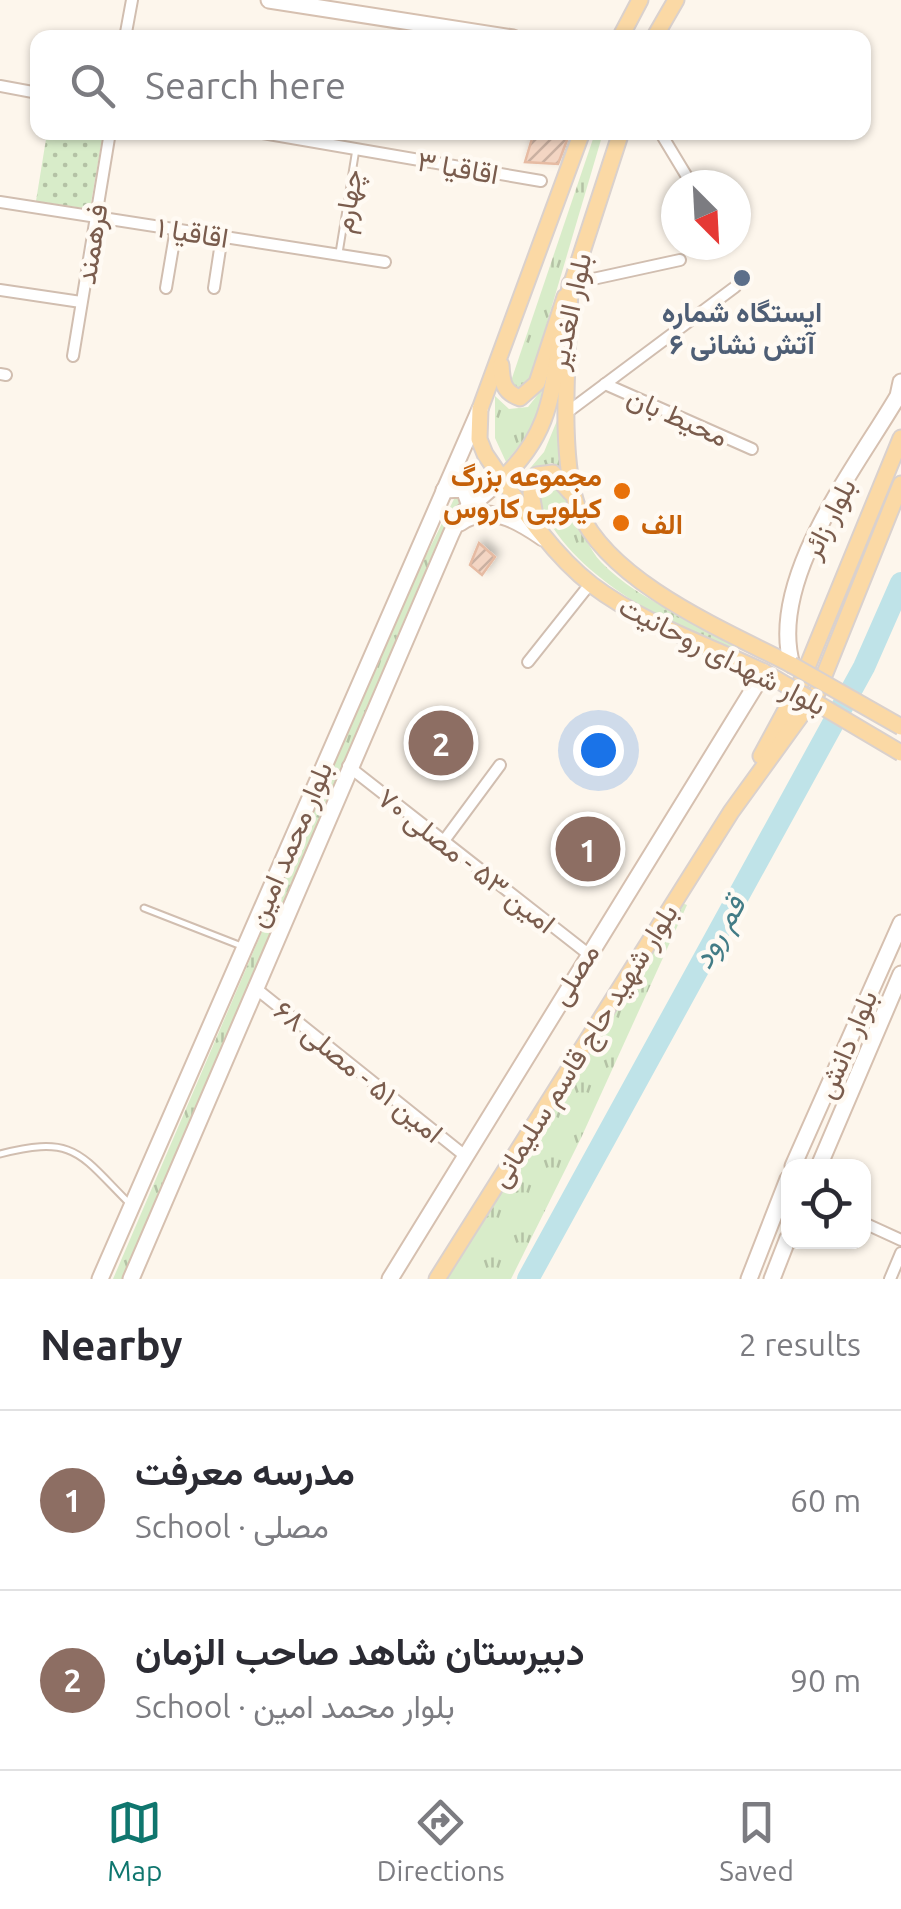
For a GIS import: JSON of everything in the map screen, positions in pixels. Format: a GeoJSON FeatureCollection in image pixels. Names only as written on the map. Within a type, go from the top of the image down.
{"type":"FeatureCollection","features":[{"type":"Feature","properties":{"kind":"main road"},"geometry":{"type":"LineString","coordinates":[[269,0],[462,30]]}},
{"type":"Feature","properties":{"kind":"main road"},"geometry":{"type":"LineString","coordinates":[[624,30],[640,0]]}},
{"type":"Feature","properties":{"kind":"main road"},"geometry":{"type":"LineString","coordinates":[[659,30],[676,0]]}},
{"type":"Feature","properties":{"kind":"main road","name":"بلوار الغدیر"},"geometry":{"type":"LineString","coordinates":[[480,409],[579,140]]}},
{"type":"Feature","properties":{"kind":"main road","name":"بلوار الغدیر"},"geometry":{"type":"LineString","coordinates":[[502,478],[532,448],[546,422],[570,284],[618,140]]}},
{"type":"Feature","properties":{"kind":"main road"},"geometry":{"type":"LineString","coordinates":[[504,344],[502,383],[509,394],[520,398],[537,383],[570,284]]}},
{"type":"Feature","properties":{"kind":"main road"},"geometry":{"type":"LineString","coordinates":[[570,284],[568,411],[576,500]]}},
{"type":"Feature","properties":{"kind":"main road","name":"بلوار زائر"},"geometry":{"type":"LineString","coordinates":[[792,665],[786,631],[802,569],[844,482],[898,396],[901,382]]}},
{"type":"Feature","properties":{"kind":"main road","name":"بلوار شهدای روحانیت"},"geometry":{"type":"LineString","coordinates":[[480,409],[479,439],[502,478],[554,546],[590,584],[628,609],[764,672],[901,753]]}},
{"type":"Feature","properties":{"kind":"main road","name":"بلوار محمد امین"},"geometry":{"type":"LineString","coordinates":[[100,1279],[480,409]]}},
{"type":"Feature","properties":{"kind":"main road","name":"بلوار شهید حاج قاسم سلیمانی"},"geometry":{"type":"LineString","coordinates":[[438,1279],[730,812],[801,682],[901,438]]}},
{"type":"Feature","properties":{"kind":"main road"},"geometry":{"type":"LineString","coordinates":[[537,524],[531,493],[537,476],[552,473],[576,500]]}},
{"type":"Feature","properties":{"kind":"main road","name":"بلوار محمد امین"},"geometry":{"type":"LineString","coordinates":[[130,1279],[451,534],[470,506],[502,478]]}},
{"type":"Feature","properties":{"kind":"main road","name":"بلوار شهید حاج قاسم سلیمانی"},"geometry":{"type":"LineString","coordinates":[[730,812],[817,692],[901,484]]}},
{"type":"Feature","properties":{"kind":"main road"},"geometry":{"type":"LineString","coordinates":[[444,490],[464,489],[470,506]]}},
{"type":"Feature","properties":{"kind":"main road","name":"بلوار شهدای روحانیت"},"geometry":{"type":"LineString","coordinates":[[576,500],[590,529],[626,570],[901,727]]}},
{"type":"Feature","properties":{"kind":"main road"},"geometry":{"type":"LineString","coordinates":[[451,534],[463,521],[485,512],[512,519],[554,546]]}},
{"type":"Feature","properties":{"kind":"main road","name":"مصلی"},"geometry":{"type":"LineString","coordinates":[[390,1279],[587,953],[764,672]]}},
{"type":"Feature","properties":{"kind":"main road","name":"بلوار دانش"},"geometry":{"type":"LineString","coordinates":[[796,1159],[901,923]]}},
{"type":"Feature","properties":{"kind":"main road","name":"بلوار دانش"},"geometry":{"type":"LineString","coordinates":[[822,1159],[901,974]]}},
{"type":"Feature","properties":{"kind":"main road"},"geometry":{"type":"LineString","coordinates":[[749,1279],[781,1197]]}},
{"type":"Feature","properties":{"kind":"main road"},"geometry":{"type":"LineString","coordinates":[[772,1279],[784,1249]]}},
{"type":"Feature","properties":{"kind":"street"},"geometry":{"type":"LineString","coordinates":[[127,30],[132,0]]}},
{"type":"Feature","properties":{"kind":"street"},"geometry":{"type":"LineString","coordinates":[[0,86],[30,92]]}},
{"type":"Feature","properties":{"kind":"street","name":"فرهمند"},"geometry":{"type":"LineString","coordinates":[[73,356],[109,140]]}},
{"type":"Feature","properties":{"kind":"street","name":"اقاقیا ۳"},"geometry":{"type":"LineString","coordinates":[[303,140],[541,181]]}},
{"type":"Feature","properties":{"kind":"street"},"geometry":{"type":"LineString","coordinates":[[665,140],[683,170]]}},
{"type":"Feature","properties":{"kind":"street","name":"اقاقیا ۱"},"geometry":{"type":"LineString","coordinates":[[0,202],[385,262]]}},
{"type":"Feature","properties":{"kind":"street"},"geometry":{"type":"LineString","coordinates":[[166,288],[176,229]]}},
{"type":"Feature","properties":{"kind":"street"},"geometry":{"type":"LineString","coordinates":[[214,288],[222,236]]}},
{"type":"Feature","properties":{"kind":"street"},"geometry":{"type":"LineString","coordinates":[[570,284],[680,260]]}},
{"type":"Feature","properties":{"kind":"street"},"geometry":{"type":"LineString","coordinates":[[568,411],[735,287]]}},
{"type":"Feature","properties":{"kind":"street"},"geometry":{"type":"LineString","coordinates":[[0,290],[82,302]]}},
{"type":"Feature","properties":{"kind":"street","name":"محیط بان"},"geometry":{"type":"LineString","coordinates":[[605,384],[752,449]]}},
{"type":"Feature","properties":{"kind":"street"},"geometry":{"type":"LineString","coordinates":[[528,662],[590,584]]}},
{"type":"Feature","properties":{"kind":"street"},"geometry":{"type":"LineString","coordinates":[[443,842],[500,765]]}},
{"type":"Feature","properties":{"kind":"street","name":"امین ۵۳ - مصلی ۷۰"},"geometry":{"type":"LineString","coordinates":[[348,766],[587,953]]}},
{"type":"Feature","properties":{"kind":"street","name":"امین ۵۱ - مصلی ۶۸"},"geometry":{"type":"LineString","coordinates":[[254,987],[464,1155]]}},
{"type":"Feature","properties":{"kind":"street"},"geometry":{"type":"LineString","coordinates":[[871,1226],[901,1240]]}},
{"type":"Feature","properties":{"kind":"street"},"geometry":{"type":"LineString","coordinates":[[890,1279],[901,1253]]}},
{"type":"Feature","properties":{"kind":"lane","name":"چهارم"},"geometry":{"type":"LineString","coordinates":[[339,253],[356,149]]}},
{"type":"Feature","properties":{"kind":"lane"},"geometry":{"type":"LineString","coordinates":[[144,908],[244,947]]}},
{"type":"Feature","properties":{"kind":"lane"},"geometry":{"type":"LineString","coordinates":[[0,1154],[41,1144],[64,1146],[83,1158],[132,1206]]}},
{"type":"Feature","properties":{"kind":"green space"},"geometry":{"type":"Polygon","coordinates":[[[46,140],[102,140],[90,209],[36,201],[46,140]]]}},
{"type":"Feature","properties":{"kind":"green space"},"geometry":{"type":"Polygon","coordinates":[[[593,140],[601,140],[531,377],[524,390],[515,390],[511,381],[593,140]]]}},
{"type":"Feature","properties":{"kind":"green space"},"geometry":{"type":"Polygon","coordinates":[[[546,371],[535,426],[506,462],[495,438],[495,396],[509,409],[528,407],[539,393],[546,371]]]}},
{"type":"Feature","properties":{"kind":"green space"},"geometry":{"type":"Polygon","coordinates":[[[561,411],[562,470],[552,463],[537,468],[529,495],[519,481],[544,452],[561,411]]]}},
{"type":"Feature","properties":{"kind":"green space"},"geometry":{"type":"Polygon","coordinates":[[[545,480],[561,493],[594,553],[617,577],[746,656],[654,613],[593,572],[548,520],[536,491],[545,480]]]}},
{"type":"Feature","properties":{"kind":"green space"},"geometry":{"type":"Polygon","coordinates":[[[455,497],[461,502],[439,539],[122,1279],[113,1279],[405,598],[455,497]]]}},
{"type":"Feature","properties":{"kind":"green space"},"geometry":{"type":"Polygon","coordinates":[[[677,901],[687,905],[581,1138],[511,1279],[443,1279],[677,901]]]}},
{"type":"Feature","properties":{"kind":"building"},"geometry":{"type":"Polygon","coordinates":[[[532,140],[567,140],[558,164],[525,162],[532,140]]]}},
{"type":"Feature","properties":{"kind":"building"},"geometry":{"type":"Polygon","coordinates":[[[479,543],[495,557],[482,575],[470,565],[479,543]]]}},
{"type":"Feature","properties":{"kind":"waterway","name":"قم رود"},"geometry":{"type":"LineString","coordinates":[[528,1279],[864,667],[901,583]]}},
{"type":"Feature","properties":{"kind":"place","name":"ایستگاه شماره ۶ آتش نشانی"},"geometry":{"type":"Point","coordinates":[742,278]}},
{"type":"Feature","properties":{"kind":"place","name":"مجموعه بزرگ کیلویی کاروس"},"geometry":{"type":"Point","coordinates":[622,491]}},
{"type":"Feature","properties":{"kind":"place","name":"الف"},"geometry":{"type":"Point","coordinates":[621,523]}},
{"type":"Feature","properties":{"kind":"place","name":"دبیرستان شاهد صاحب الزمان"},"geometry":{"type":"Point","coordinates":[441,743]}},
{"type":"Feature","properties":{"kind":"place","name":"مدرسه معرفت"},"geometry":{"type":"Point","coordinates":[588,849]}}]}
